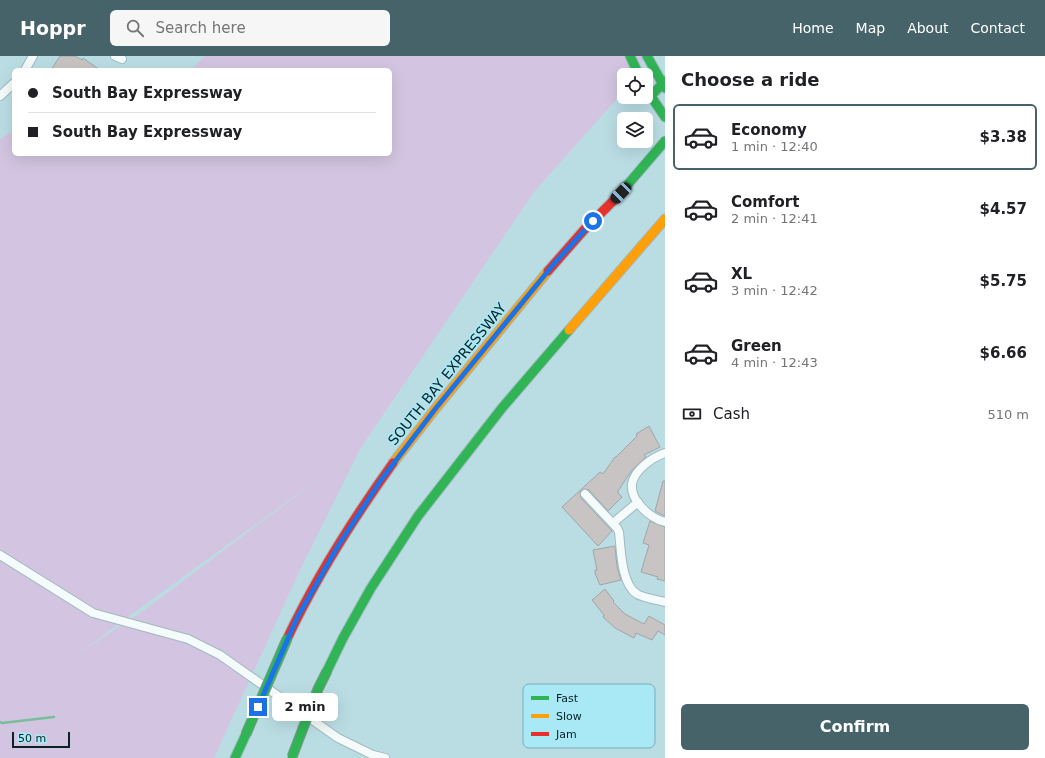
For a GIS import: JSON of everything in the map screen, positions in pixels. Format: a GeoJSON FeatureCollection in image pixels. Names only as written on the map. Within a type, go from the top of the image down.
{"type":"FeatureCollection","features":[{"type":"Feature","properties":{"kind":"main road"},"geometry":{"type":"LineString","coordinates":[[630,56],[636,68]]}},
{"type":"Feature","properties":{"kind":"main road"},"geometry":{"type":"LineString","coordinates":[[647,56],[664,85],[653,90]]}},
{"type":"Feature","properties":{"kind":"main road"},"geometry":{"type":"LineString","coordinates":[[653,100],[663,114]]}},
{"type":"Feature","properties":{"kind":"main road","name":"SOUTH BAY EXPRESSWAY"},"geometry":{"type":"LineString","coordinates":[[235,758],[297,618],[363,505],[403,450],[553,265],[584,230],[621,193],[665,142]]}},
{"type":"Feature","properties":{"kind":"main road"},"geometry":{"type":"LineString","coordinates":[[291,758],[318,689],[343,638],[371,588],[418,516],[502,408],[665,219]]}},
{"type":"Feature","properties":{"kind":"street"},"geometry":{"type":"LineString","coordinates":[[26,68],[34,56]]}},
{"type":"Feature","properties":{"kind":"street"},"geometry":{"type":"LineString","coordinates":[[0,96],[12,85]]}},
{"type":"Feature","properties":{"kind":"street"},"geometry":{"type":"LineString","coordinates":[[665,453],[656,456],[648,462],[634,478],[632,484],[638,502],[652,516],[665,522]]}},
{"type":"Feature","properties":{"kind":"street"},"geometry":{"type":"LineString","coordinates":[[585,494],[613,523],[619,532],[623,570],[626,580],[637,594],[665,602]]}},
{"type":"Feature","properties":{"kind":"street"},"geometry":{"type":"LineString","coordinates":[[613,523],[638,502]]}},
{"type":"Feature","properties":{"kind":"street"},"geometry":{"type":"LineString","coordinates":[[0,555],[93,613],[188,639],[220,655],[338,738],[373,755],[385,758]]}},
{"type":"Feature","properties":{"kind":"shaded area"},"geometry":{"type":"Polygon","coordinates":[[[205,56],[645,56],[638,68],[617,68],[617,99],[534,192],[360,449],[301,568],[214,758],[0,758],[0,139],[12,131],[12,156],[392,156],[392,68],[193,68],[205,56]],[[324,475],[77,654],[143,611],[324,475]]]}},
{"type":"Feature","properties":{"kind":"building"},"geometry":{"type":"Polygon","coordinates":[[[60,56],[75,56],[82,60],[83,58],[97,68],[52,68],[60,56]]]}},
{"type":"Feature","properties":{"kind":"building"},"geometry":{"type":"Polygon","coordinates":[[[649,426],[660,447],[644,455],[646,457],[632,470],[618,491],[622,497],[608,511],[589,490],[584,489],[580,492],[581,498],[612,531],[598,546],[562,507],[600,472],[603,474],[615,457],[637,436],[636,434],[649,426]]]}},
{"type":"Feature","properties":{"kind":"building"},"geometry":{"type":"Polygon","coordinates":[[[663,481],[665,481],[665,516],[655,511],[663,481]]]}},
{"type":"Feature","properties":{"kind":"building"},"geometry":{"type":"Polygon","coordinates":[[[650,521],[665,527],[665,581],[657,579],[658,577],[641,572],[649,545],[643,543],[650,521]]]}},
{"type":"Feature","properties":{"kind":"building"},"geometry":{"type":"Polygon","coordinates":[[[615,546],[617,567],[621,580],[600,585],[595,573],[595,570],[597,570],[593,550],[615,546]]]}},
{"type":"Feature","properties":{"kind":"building"},"geometry":{"type":"Polygon","coordinates":[[[605,589],[614,601],[613,602],[625,614],[644,624],[649,616],[665,625],[665,635],[658,631],[652,640],[636,633],[634,638],[615,628],[603,617],[604,615],[592,600],[605,589]]]}},
{"type":"Feature","properties":{"kind":"waterway"},"geometry":{"type":"LineString","coordinates":[[0,722],[54,717]]}},
{"type":"Feature","properties":{"kind":"traffic: fast"},"geometry":{"type":"LineString","coordinates":[[630,56],[636,68]]}},
{"type":"Feature","properties":{"kind":"traffic: fast"},"geometry":{"type":"LineString","coordinates":[[647,56],[665,88]]}},
{"type":"Feature","properties":{"kind":"traffic: fast"},"geometry":{"type":"LineString","coordinates":[[653,94],[665,81]]}},
{"type":"Feature","properties":{"kind":"traffic: fast"},"geometry":{"type":"LineString","coordinates":[[653,99],[665,117]]}},
{"type":"Feature","properties":{"kind":"traffic: fast"},"geometry":{"type":"LineString","coordinates":[[617,197],[665,141]]}},
{"type":"Feature","properties":{"kind":"traffic: fast"},"geometry":{"type":"LineString","coordinates":[[327,671],[343,638],[371,588],[418,516],[502,408],[569,330]]}},
{"type":"Feature","properties":{"kind":"traffic: fast"},"geometry":{"type":"LineString","coordinates":[[246,734],[287,639]]}},
{"type":"Feature","properties":{"kind":"traffic: fast"},"geometry":{"type":"LineString","coordinates":[[292,757],[318,689],[327,671]]}},
{"type":"Feature","properties":{"kind":"traffic: fast"},"geometry":{"type":"LineString","coordinates":[[235,758],[246,734]]}},
{"type":"Feature","properties":{"kind":"traffic: slow"},"geometry":{"type":"LineString","coordinates":[[569,330],[665,219]]}},
{"type":"Feature","properties":{"kind":"traffic: slow"},"geometry":{"type":"LineString","coordinates":[[393,463],[548,271]]}},
{"type":"Feature","properties":{"kind":"traffic: jam"},"geometry":{"type":"LineString","coordinates":[[548,271],[584,230],[617,197]]}},
{"type":"Feature","properties":{"kind":"traffic: jam"},"geometry":{"type":"LineString","coordinates":[[287,639],[310,593],[336,549],[393,463]]}},
{"type":"Feature","properties":{"kind":"route"},"geometry":{"type":"LineString","coordinates":[[258,707],[297,618],[314,586],[363,505],[417,431],[553,265],[593,221]]}}]}
